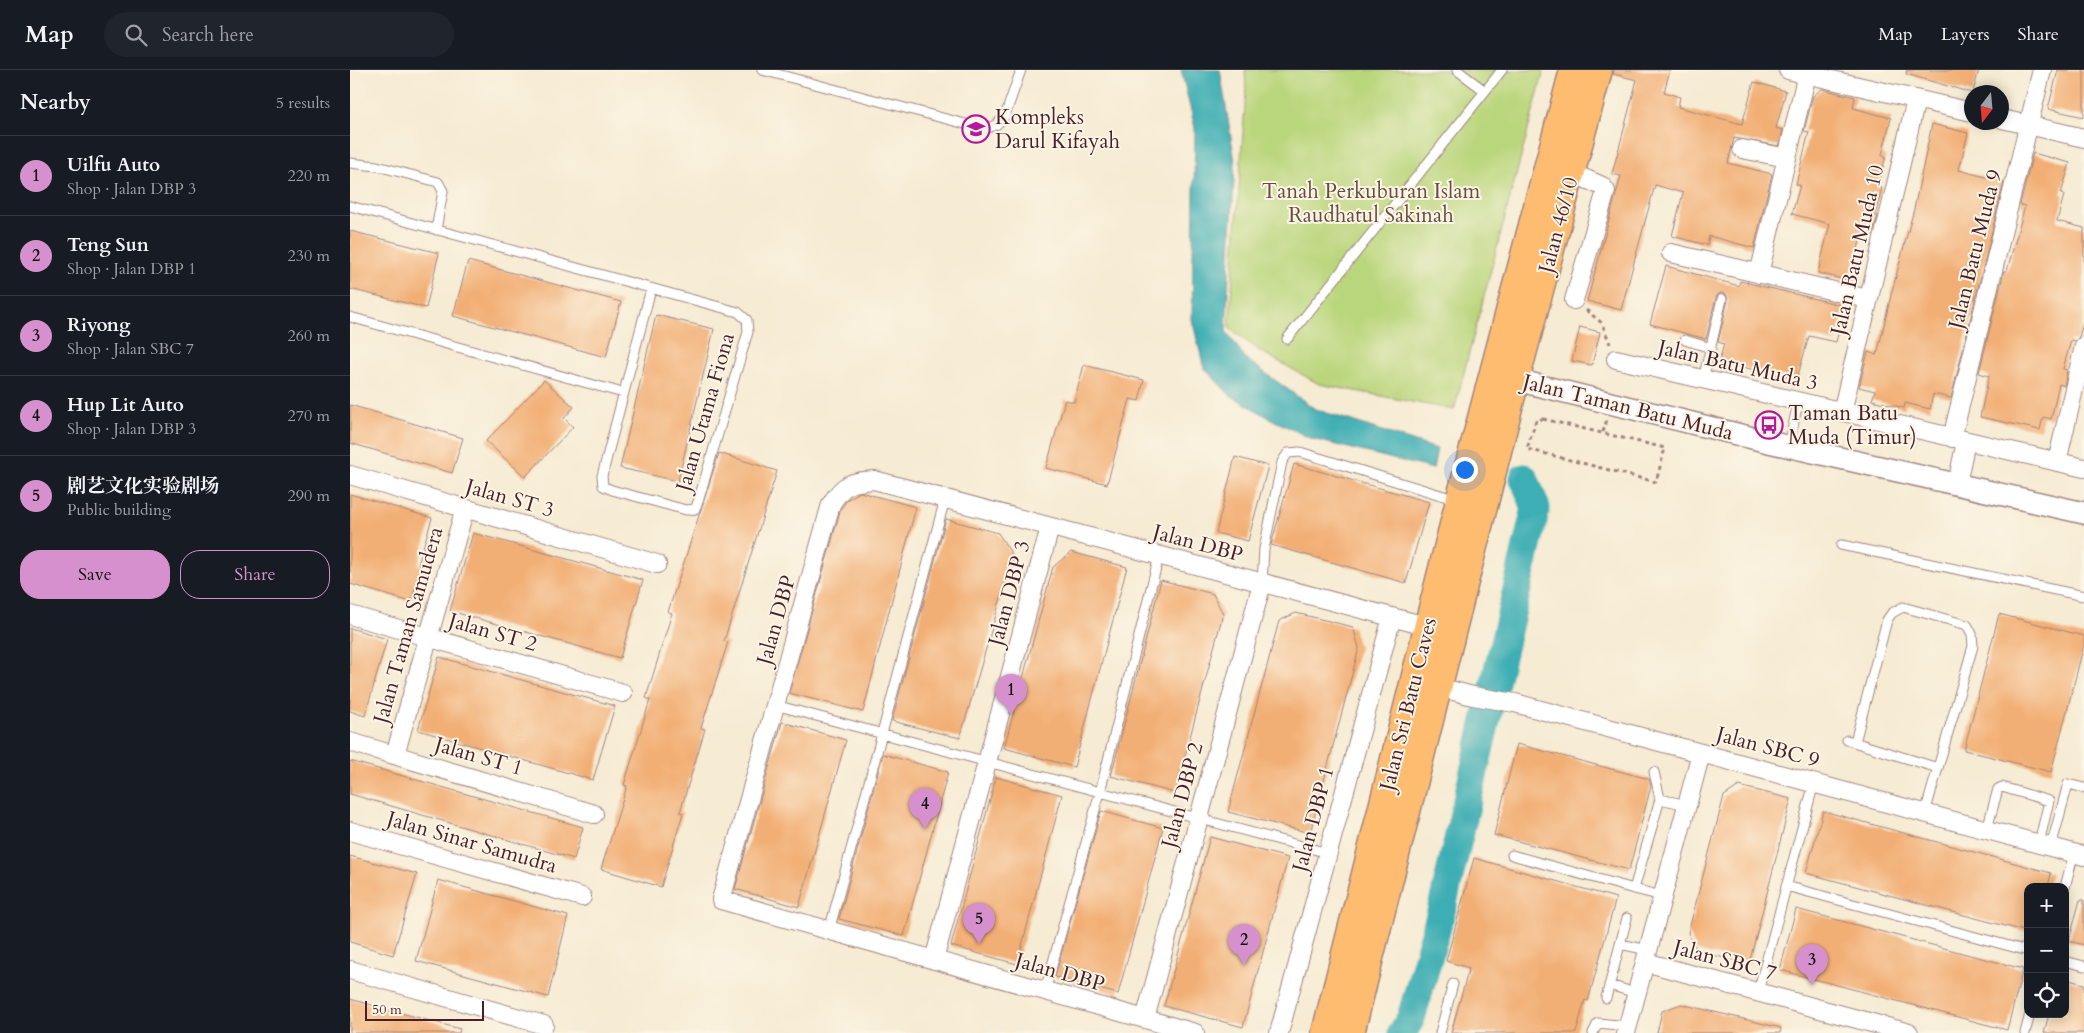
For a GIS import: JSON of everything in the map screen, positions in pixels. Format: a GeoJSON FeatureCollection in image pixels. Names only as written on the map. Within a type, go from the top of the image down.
{"type":"FeatureCollection","features":[{"type":"Feature","properties":{"kind":"main road","name":"Jalan 46/10"},"geometry":{"type":"LineString","coordinates":[[1504,378],[1573,70]]}},
{"type":"Feature","properties":{"kind":"main road","name":"Jalan 46/10"},"geometry":{"type":"LineString","coordinates":[[1504,378],[1572,173],[1599,70]]}},
{"type":"Feature","properties":{"kind":"main road","name":"Jalan Sri Batu Caves"},"geometry":{"type":"LineString","coordinates":[[1351,1033],[1438,687],[1439,630],[1459,501],[1504,378]]}},
{"type":"Feature","properties":{"kind":"main road","name":"Jalan Sri Batu Caves"},"geometry":{"type":"LineString","coordinates":[[1325,1033],[1439,630],[1504,378]]}},
{"type":"Feature","properties":{"kind":"street"},"geometry":{"type":"LineString","coordinates":[[1788,70],[1964,110]]}},
{"type":"Feature","properties":{"kind":"street","name":"Jalan Batu Muda 9"},"geometry":{"type":"LineString","coordinates":[[1957,484],[1959,440],[2028,125],[2042,70]]}},
{"type":"Feature","properties":{"kind":"street"},"geometry":{"type":"LineString","coordinates":[[1759,274],[1807,74]]}},
{"type":"Feature","properties":{"kind":"street","name":"Jalan Batu Muda 10"},"geometry":{"type":"LineString","coordinates":[[1842,412],[1916,100]]}},
{"type":"Feature","properties":{"kind":"street"},"geometry":{"type":"LineString","coordinates":[[2009,121],[2084,138]]}},
{"type":"Feature","properties":{"kind":"street"},"geometry":{"type":"LineString","coordinates":[[1742,149],[1787,158]]}},
{"type":"Feature","properties":{"kind":"street"},"geometry":{"type":"LineString","coordinates":[[1572,173],[1602,186],[1606,191],[1574,300]]}},
{"type":"Feature","properties":{"kind":"street"},"geometry":{"type":"LineString","coordinates":[[1671,253],[1868,299]]}},
{"type":"Feature","properties":{"kind":"street"},"geometry":{"type":"LineString","coordinates":[[2057,462],[2083,352]]}},
{"type":"Feature","properties":{"kind":"street","name":"Jalan Batu Muda 3"},"geometry":{"type":"LineString","coordinates":[[1616,359],[2084,468]]}},
{"type":"Feature","properties":{"kind":"street","name":"Jalan Taman Batu Muda"},"geometry":{"type":"LineString","coordinates":[[1504,378],[1789,446],[2084,513]]}},
{"type":"Feature","properties":{"kind":"street","name":"Jalan ST 3"},"geometry":{"type":"LineString","coordinates":[[350,475],[657,564]]}},
{"type":"Feature","properties":{"kind":"street","name":"Jalan DBP"},"geometry":{"type":"LineString","coordinates":[[1195,1033],[721,900],[832,504],[840,489],[852,482],[874,480],[1439,630]]}},
{"type":"Feature","properties":{"kind":"street","name":"Jalan Taman Samudera"},"geometry":{"type":"LineString","coordinates":[[396,755],[465,508]]}},
{"type":"Feature","properties":{"kind":"street","name":"Jalan DBP 3"},"geometry":{"type":"LineString","coordinates":[[934,960],[1050,527]]}},
{"type":"Feature","properties":{"kind":"street","name":"Jalan DBP 2"},"geometry":{"type":"LineString","coordinates":[[1145,1019],[1262,583]]}},
{"type":"Feature","properties":{"kind":"street","name":"Jalan ST 2"},"geometry":{"type":"LineString","coordinates":[[350,615],[623,693]]}},
{"type":"Feature","properties":{"kind":"street","name":"Jalan DBP 1"},"geometry":{"type":"LineString","coordinates":[[1279,1033],[1392,617]]}},
{"type":"Feature","properties":{"kind":"street","name":"Jalan SBC 9"},"geometry":{"type":"LineString","coordinates":[[1438,687],[1473,696],[1515,703],[2079,854]]}},
{"type":"Feature","properties":{"kind":"street","name":"Jalan ST 1"},"geometry":{"type":"LineString","coordinates":[[350,742],[594,814]]}},
{"type":"Feature","properties":{"kind":"street"},"geometry":{"type":"LineString","coordinates":[[1627,1030],[1701,753]]}},
{"type":"Feature","properties":{"kind":"street","name":"Jalan Sinar Samudra"},"geometry":{"type":"LineString","coordinates":[[350,830],[582,897]]}},
{"type":"Feature","properties":{"kind":"street","name":"Jalan SBC 7"},"geometry":{"type":"LineString","coordinates":[[1646,956],[1859,1026],[1909,1033]]}},
{"type":"Feature","properties":{"kind":"street"},"geometry":{"type":"LineString","coordinates":[[350,970],[544,1025]]}},
{"type":"Feature","properties":{"kind":"lane"},"geometry":{"type":"LineString","coordinates":[[762,70],[984,129],[996,126],[1005,116],[1021,70]]}},
{"type":"Feature","properties":{"kind":"lane"},"geometry":{"type":"LineString","coordinates":[[1457,70],[1484,92]]}},
{"type":"Feature","properties":{"kind":"lane"},"geometry":{"type":"LineString","coordinates":[[1287,339],[1502,70]]}},
{"type":"Feature","properties":{"kind":"lane"},"geometry":{"type":"LineString","coordinates":[[350,163],[377,166],[438,182],[442,186],[443,192],[436,230]]}},
{"type":"Feature","properties":{"kind":"lane"},"geometry":{"type":"LineString","coordinates":[[350,206],[651,288],[623,393],[350,317]]}},
{"type":"Feature","properties":{"kind":"lane","name":"Jalan Utama Fiona"},"geometry":{"type":"LineString","coordinates":[[623,393],[602,476],[603,486],[686,510],[694,509],[698,502],[748,332],[747,320],[738,312],[651,288]]}},
{"type":"Feature","properties":{"kind":"lane"},"geometry":{"type":"LineString","coordinates":[[1704,380],[1722,299]]}},
{"type":"Feature","properties":{"kind":"lane"},"geometry":{"type":"LineString","coordinates":[[1684,340],[1711,348]]}},
{"type":"Feature","properties":{"kind":"lane"},"geometry":{"type":"LineString","coordinates":[[1789,446],[1798,402]]}},
{"type":"Feature","properties":{"kind":"lane"},"geometry":{"type":"LineString","coordinates":[[1262,583],[1264,549],[1282,462],[1288,453],[1300,452],[1459,501]]}},
{"type":"Feature","properties":{"kind":"lane"},"geometry":{"type":"LineString","coordinates":[[829,931],[945,499]]}},
{"type":"Feature","properties":{"kind":"lane"},"geometry":{"type":"LineString","coordinates":[[1841,545],[2084,596]]}},
{"type":"Feature","properties":{"kind":"lane"},"geometry":{"type":"LineString","coordinates":[[1045,991],[1100,792],[1159,556]]}},
{"type":"Feature","properties":{"kind":"lane"},"geometry":{"type":"LineString","coordinates":[[1925,813],[1938,768],[1973,646],[1972,634],[1967,625],[1903,607],[1892,613],[1887,620],[1851,741],[1938,768]]}},
{"type":"Feature","properties":{"kind":"lane"},"geometry":{"type":"LineString","coordinates":[[775,705],[1328,853]]}},
{"type":"Feature","properties":{"kind":"lane"},"geometry":{"type":"LineString","coordinates":[[1634,889],[1660,799],[1654,772]]}},
{"type":"Feature","properties":{"kind":"lane"},"geometry":{"type":"LineString","coordinates":[[1758,992],[1814,783]]}},
{"type":"Feature","properties":{"kind":"lane"},"geometry":{"type":"LineString","coordinates":[[2045,845],[2068,784],[2084,788]]}},
{"type":"Feature","properties":{"kind":"lane"},"geometry":{"type":"LineString","coordinates":[[1987,830],[1998,788],[2002,787],[2049,801],[2045,845]]}},
{"type":"Feature","properties":{"kind":"lane"},"geometry":{"type":"LineString","coordinates":[[1660,799],[1687,805]]}},
{"type":"Feature","properties":{"kind":"lane"},"geometry":{"type":"LineString","coordinates":[[1512,854],[1662,896]]}},
{"type":"Feature","properties":{"kind":"lane"},"geometry":{"type":"LineString","coordinates":[[2067,883],[2079,854]]}},
{"type":"Feature","properties":{"kind":"lane"},"geometry":{"type":"LineString","coordinates":[[1786,886],[2024,950]]}},
{"type":"Feature","properties":{"kind":"lane"},"geometry":{"type":"LineString","coordinates":[[1606,998],[1627,918]]}},
{"type":"Feature","properties":{"kind":"lane"},"geometry":{"type":"LineString","coordinates":[[1620,944],[1646,956]]}},
{"type":"Feature","properties":{"kind":"lane"},"geometry":{"type":"LineString","coordinates":[[2069,962],[2084,966]]}},
{"type":"Feature","properties":{"kind":"lane"},"geometry":{"type":"LineString","coordinates":[[1440,1033],[1453,984]]}},
{"type":"Feature","properties":{"kind":"lane"},"geometry":{"type":"LineString","coordinates":[[1609,985],[1636,993]]}},
{"type":"Feature","properties":{"kind":"lane"},"geometry":{"type":"LineString","coordinates":[[2025,1033],[2029,1018]]}},
{"type":"Feature","properties":{"kind":"lane"},"geometry":{"type":"LineString","coordinates":[[1593,1033],[1598,1023],[1627,1030]]}},
{"type":"Feature","properties":{"kind":"path"},"geometry":{"type":"LineString","coordinates":[[1574,300],[1602,322],[1616,359]]}},
{"type":"Feature","properties":{"kind":"path"},"geometry":{"type":"LineString","coordinates":[[1543,419],[1665,448],[1656,482],[1527,449],[1533,425],[1536,420],[1543,419]]}},
{"type":"Feature","properties":{"kind":"green space","name":"Tanah Perkuburan Islam Raudhatul Sakinah"},"geometry":{"type":"Polygon","coordinates":[[[1245,70],[1544,70],[1454,410],[1319,384],[1260,351],[1229,328],[1246,91],[1245,70]]]}},
{"type":"Feature","properties":{"kind":"water"},"geometry":{"type":"Polygon","coordinates":[[[1181,70],[1220,70],[1235,162],[1226,331],[1246,359],[1315,409],[1437,449],[1433,469],[1312,439],[1273,420],[1230,395],[1204,368],[1192,319],[1195,128],[1181,70]]]}},
{"type":"Feature","properties":{"kind":"building"},"geometry":{"type":"Polygon","coordinates":[[[1614,70],[1670,70],[1664,92],[1680,97],[1678,107],[1742,124],[1754,82],[1786,91],[1776,128],[1783,130],[1779,146],[1734,138],[1728,163],[1772,174],[1754,248],[1709,236],[1707,245],[1672,236],[1683,193],[1655,185],[1621,310],[1587,301],[1621,176],[1612,174],[1637,80],[1613,74],[1614,70]]]}},
{"type":"Feature","properties":{"kind":"building"},"geometry":{"type":"Polygon","coordinates":[[[1907,70],[1979,70],[1975,85],[1964,85],[1964,91],[1906,74],[1907,70]]]}},
{"type":"Feature","properties":{"kind":"building"},"geometry":{"type":"Polygon","coordinates":[[[2058,70],[2084,70],[2084,117],[2048,109],[2058,70]]]}},
{"type":"Feature","properties":{"kind":"building"},"geometry":{"type":"Polygon","coordinates":[[[1822,89],[1855,97],[1853,108],[1891,118],[1882,155],[1886,156],[1877,187],[1882,188],[1875,215],[1878,216],[1872,236],[1862,233],[1850,281],[1818,273],[1830,224],[1792,214],[1800,185],[1796,184],[1809,132],[1804,131],[1813,96],[1822,89]]]}},
{"type":"Feature","properties":{"kind":"building"},"geometry":{"type":"Polygon","coordinates":[[[1932,124],[1968,133],[1959,170],[2004,182],[1951,398],[1933,394],[1930,409],[1905,403],[1904,408],[1872,400],[1875,391],[1859,387],[1868,352],[1877,355],[1914,209],[1932,124]]]}},
{"type":"Feature","properties":{"kind":"building"},"geometry":{"type":"Polygon","coordinates":[[[2033,153],[2070,163],[2061,194],[2064,195],[2057,221],[2084,228],[2084,320],[2079,337],[2075,341],[2071,340],[2063,369],[2067,370],[2064,386],[2059,384],[2051,419],[2043,417],[2040,430],[1980,417],[1989,376],[1979,373],[2004,271],[2007,271],[2025,206],[2020,205],[2033,153]]]}},
{"type":"Feature","properties":{"kind":"building"},"geometry":{"type":"Polygon","coordinates":[[[350,231],[439,253],[426,308],[350,289],[350,231]]]}},
{"type":"Feature","properties":{"kind":"building"},"geometry":{"type":"Polygon","coordinates":[[[468,261],[621,302],[606,357],[453,316],[468,261]]]}},
{"type":"Feature","properties":{"kind":"building"},"geometry":{"type":"Polygon","coordinates":[[[1666,266],[1739,286],[1740,281],[1845,306],[1836,342],[1809,336],[1797,379],[1719,362],[1724,344],[1718,342],[1728,300],[1726,294],[1720,293],[1716,297],[1706,339],[1650,324],[1666,266]]]}},
{"type":"Feature","properties":{"kind":"building"},"geometry":{"type":"Polygon","coordinates":[[[656,315],[714,329],[678,481],[620,468],[656,315]]]}},
{"type":"Feature","properties":{"kind":"building"},"geometry":{"type":"Polygon","coordinates":[[[1580,327],[1600,332],[1592,365],[1572,361],[1580,327]]]}},
{"type":"Feature","properties":{"kind":"building"},"geometry":{"type":"Polygon","coordinates":[[[1084,365],[1144,380],[1139,401],[1130,399],[1107,484],[1046,468],[1065,400],[1074,402],[1084,365]]]}},
{"type":"Feature","properties":{"kind":"building"},"geometry":{"type":"Polygon","coordinates":[[[544,380],[574,407],[564,418],[573,427],[525,477],[486,441],[544,380]]]}},
{"type":"Feature","properties":{"kind":"building"},"geometry":{"type":"Polygon","coordinates":[[[350,405],[463,438],[452,473],[350,443],[350,405]]]}},
{"type":"Feature","properties":{"kind":"building"},"geometry":{"type":"Polygon","coordinates":[[[719,453],[777,471],[724,641],[728,642],[701,728],[705,729],[680,812],[683,813],[661,887],[601,869],[627,786],[624,785],[650,700],[646,698],[672,613],[668,612],[719,453]]]}},
{"type":"Feature","properties":{"kind":"building"},"geometry":{"type":"Polygon","coordinates":[[[1235,457],[1268,466],[1248,541],[1216,533],[1235,457]]]}},
{"type":"Feature","properties":{"kind":"building"},"geometry":{"type":"Polygon","coordinates":[[[1294,464],[1429,502],[1406,583],[1271,545],[1294,464]]]}},
{"type":"Feature","properties":{"kind":"building"},"geometry":{"type":"Polygon","coordinates":[[[860,492],[916,507],[863,712],[789,693],[841,508],[848,499],[860,492]]]}},
{"type":"Feature","properties":{"kind":"building"},"geometry":{"type":"Polygon","coordinates":[[[350,494],[432,518],[418,565],[422,566],[411,602],[350,584],[350,494]]]}},
{"type":"Feature","properties":{"kind":"building"},"geometry":{"type":"Polygon","coordinates":[[[946,519],[998,533],[1013,556],[960,738],[892,721],[946,519]]]}},
{"type":"Feature","properties":{"kind":"building"},"geometry":{"type":"Polygon","coordinates":[[[473,533],[643,580],[620,658],[450,611],[473,533]]]}},
{"type":"Feature","properties":{"kind":"building"},"geometry":{"type":"Polygon","coordinates":[[[1071,552],[1127,567],[1074,767],[1004,748],[1053,567],[1071,552]]]}},
{"type":"Feature","properties":{"kind":"building"},"geometry":{"type":"Polygon","coordinates":[[[1161,580],[1213,594],[1223,614],[1175,793],[1111,776],[1161,580]]]}},
{"type":"Feature","properties":{"kind":"building"},"geometry":{"type":"Polygon","coordinates":[[[1296,613],[1353,627],[1359,648],[1310,833],[1228,812],[1279,621],[1296,613]]]}},
{"type":"Feature","properties":{"kind":"building"},"geometry":{"type":"Polygon","coordinates":[[[1999,614],[2084,636],[2084,645],[2051,772],[1964,750],[1999,614]]]}},
{"type":"Feature","properties":{"kind":"building"},"geometry":{"type":"Polygon","coordinates":[[[350,628],[387,639],[365,716],[350,711],[350,628]]]}},
{"type":"Feature","properties":{"kind":"building"},"geometry":{"type":"Polygon","coordinates":[[[439,657],[615,706],[593,780],[418,730],[439,657]]]}},
{"type":"Feature","properties":{"kind":"building"},"geometry":{"type":"Polygon","coordinates":[[[782,722],[846,740],[799,907],[735,889],[782,722]]]}},
{"type":"Feature","properties":{"kind":"building"},"geometry":{"type":"Polygon","coordinates":[[[1517,744],[1649,779],[1651,786],[1629,870],[1494,835],[1517,744]]]}},
{"type":"Feature","properties":{"kind":"building"},"geometry":{"type":"Polygon","coordinates":[[[883,754],[948,772],[904,936],[839,919],[883,754]]]}},
{"type":"Feature","properties":{"kind":"building"},"geometry":{"type":"Polygon","coordinates":[[[350,761],[583,827],[574,859],[350,794],[350,761]]]}},
{"type":"Feature","properties":{"kind":"building"},"geometry":{"type":"Polygon","coordinates":[[[996,777],[1062,795],[1017,964],[951,946],[996,777]]]}},
{"type":"Feature","properties":{"kind":"building"},"geometry":{"type":"Polygon","coordinates":[[[1739,786],[1791,799],[1749,964],[1697,951],[1688,933],[1724,796],[1739,786]]]}},
{"type":"Feature","properties":{"kind":"building"},"geometry":{"type":"Polygon","coordinates":[[[1101,811],[1163,828],[1118,994],[1055,977],[1101,811]]]}},
{"type":"Feature","properties":{"kind":"building"},"geometry":{"type":"Polygon","coordinates":[[[1823,811],[2051,873],[2049,883],[2024,883],[2024,931],[1806,873],[1823,811]]]}},
{"type":"Feature","properties":{"kind":"building"},"geometry":{"type":"Polygon","coordinates":[[[1210,837],[1288,858],[1243,1027],[1164,1006],[1210,837]]]}},
{"type":"Feature","properties":{"kind":"building"},"geometry":{"type":"Polygon","coordinates":[[[350,856],[417,874],[393,955],[350,942],[350,856]]]}},
{"type":"Feature","properties":{"kind":"building"},"geometry":{"type":"Polygon","coordinates":[[[1474,858],[1616,898],[1588,1001],[1585,1000],[1576,1033],[1451,1033],[1469,968],[1446,961],[1474,858]]]}},
{"type":"Feature","properties":{"kind":"building"},"geometry":{"type":"Polygon","coordinates":[[[438,880],[568,916],[548,997],[416,961],[438,880]]]}},
{"type":"Feature","properties":{"kind":"building"},"geometry":{"type":"Polygon","coordinates":[[[2080,900],[2084,900],[2084,945],[2069,941],[2080,900]]]}},
{"type":"Feature","properties":{"kind":"building"},"geometry":{"type":"Polygon","coordinates":[[[1796,909],[2023,969],[2007,1030],[1780,970],[1796,909]]]}},
{"type":"Feature","properties":{"kind":"building"},"geometry":{"type":"Polygon","coordinates":[[[2069,980],[2084,984],[2084,1033],[2044,1033],[2048,1018],[2069,1018],[2069,980]]]}},
{"type":"Feature","properties":{"kind":"building"},"geometry":{"type":"Polygon","coordinates":[[[350,999],[460,1029],[459,1033],[350,1033],[350,999]]]}},
{"type":"Feature","properties":{"kind":"building"},"geometry":{"type":"Polygon","coordinates":[[[1681,1004],[1781,1028],[1780,1033],[1657,1033],[1662,1011],[1681,1004]]]}},
{"type":"Feature","properties":{"kind":"waterway"},"geometry":{"type":"LineString","coordinates":[[1402,1033],[1411,1018],[1440,916],[1536,508],[1524,478]]}},
{"type":"Feature","properties":{"kind":"place","name":"Kompleks Darul Kifayah"},"geometry":{"type":"Point","coordinates":[976,129]}},
{"type":"Feature","properties":{"kind":"place","name":"Taman Batu Muda (Timur)"},"geometry":{"type":"Point","coordinates":[1769,425]}},
{"type":"Feature","properties":{"kind":"place","name":"Uilfu Auto"},"geometry":{"type":"Point","coordinates":[1011,715]}},
{"type":"Feature","properties":{"kind":"place","name":"Hup Lit Auto"},"geometry":{"type":"Point","coordinates":[925,829]}},
{"type":"Feature","properties":{"kind":"place","name":"剧艺文化实验剧场"},"geometry":{"type":"Point","coordinates":[979,944]}},
{"type":"Feature","properties":{"kind":"place","name":"Teng Sun"},"geometry":{"type":"Point","coordinates":[1244,965]}},
{"type":"Feature","properties":{"kind":"place","name":"Riyong"},"geometry":{"type":"Point","coordinates":[1812,985]}}]}
